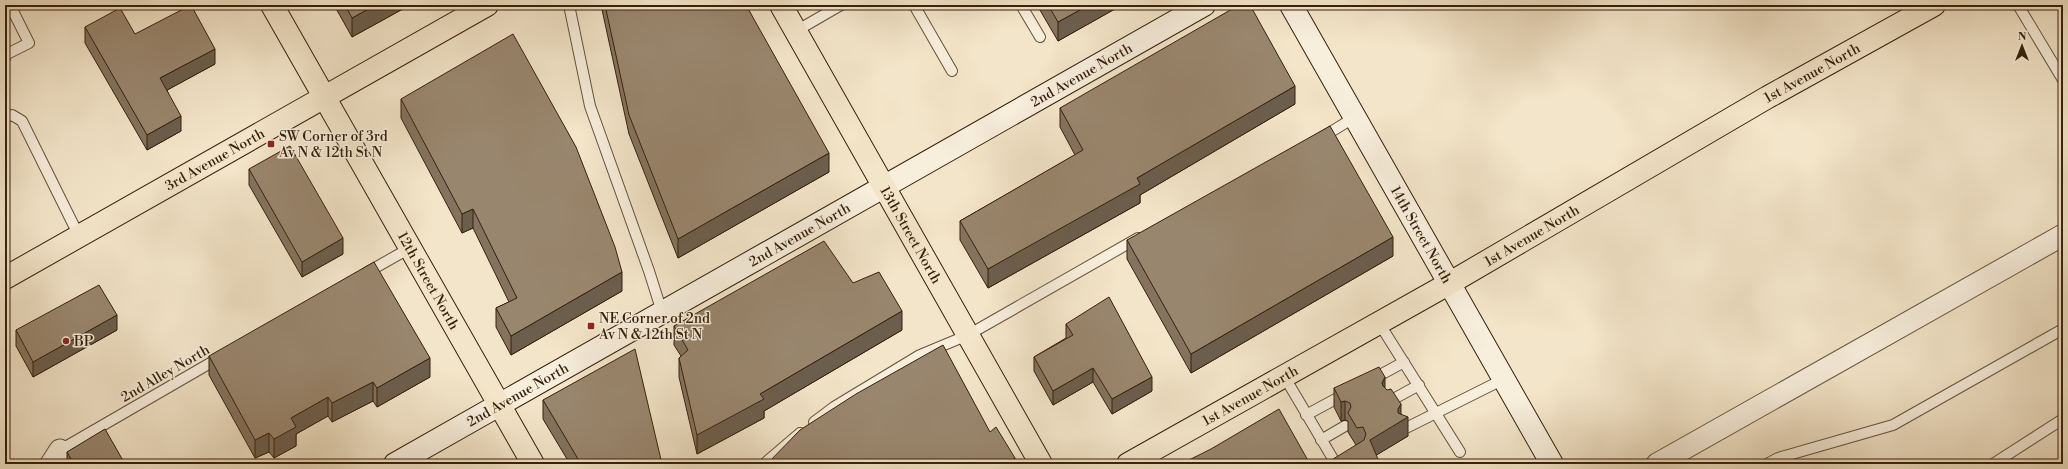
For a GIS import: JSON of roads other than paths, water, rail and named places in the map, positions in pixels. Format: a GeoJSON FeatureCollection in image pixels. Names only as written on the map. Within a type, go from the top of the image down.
{"type":"FeatureCollection","features":[{"type":"Feature","properties":{"kind":"main road","name":"12th Street North"},"geometry":{"type":"LineString","coordinates":[[272,5],[533,464]]}},
{"type":"Feature","properties":{"kind":"main road","name":"3rd Avenue North"},"geometry":{"type":"LineString","coordinates":[[5,278],[487,5]]}},
{"type":"Feature","properties":{"kind":"main road","name":"13th Street North"},"geometry":{"type":"LineString","coordinates":[[781,5],[1041,464]]}},
{"type":"Feature","properties":{"kind":"main road","name":"2nd Avenue North"},"geometry":{"type":"LineString","coordinates":[[395,464],[1204,5]]}},
{"type":"Feature","properties":{"kind":"main road","name":"14th Street North"},"geometry":{"type":"LineString","coordinates":[[1290,5],[1552,464]]}},
{"type":"Feature","properties":{"kind":"main road","name":"1st Avenue North"},"geometry":{"type":"LineString","coordinates":[[1128,464],[1450,284],[1768,97],[1934,5]]}},
{"type":"Feature","properties":{"kind":"street"},"geometry":{"type":"LineString","coordinates":[[1657,464],[2063,235]]}},
{"type":"Feature","properties":{"kind":"lane"},"geometry":{"type":"LineString","coordinates":[[5,58],[7,54],[30,43],[10,5]]}},
{"type":"Feature","properties":{"kind":"lane"},"geometry":{"type":"LineString","coordinates":[[569,5],[590,106],[649,271],[662,312]]}},
{"type":"Feature","properties":{"kind":"lane"},"geometry":{"type":"LineString","coordinates":[[796,31],[841,5]]}},
{"type":"Feature","properties":{"kind":"lane"},"geometry":{"type":"LineString","coordinates":[[914,5],[952,71]]}},
{"type":"Feature","properties":{"kind":"lane"},"geometry":{"type":"LineString","coordinates":[[1021,5],[1040,37]]}},
{"type":"Feature","properties":{"kind":"lane"},"geometry":{"type":"LineString","coordinates":[[2018,5],[2063,80]]}},
{"type":"Feature","properties":{"kind":"lane"},"geometry":{"type":"LineString","coordinates":[[8,116],[22,121],[79,236]]}},
{"type":"Feature","properties":{"kind":"lane"},"geometry":{"type":"LineString","coordinates":[[1315,142],[1355,117]]}},
{"type":"Feature","properties":{"kind":"lane"},"geometry":{"type":"LineString","coordinates":[[764,464],[778,451],[834,407],[920,355],[968,335],[1144,234]]}},
{"type":"Feature","properties":{"kind":"lane"},"geometry":{"type":"LineString","coordinates":[[355,280],[410,248]]}},
{"type":"Feature","properties":{"kind":"lane"},"geometry":{"type":"LineString","coordinates":[[1379,323],[1460,452]]}},
{"type":"Feature","properties":{"kind":"lane"},"geometry":{"type":"LineString","coordinates":[[1767,464],[1778,458],[1894,425],[2063,329]]}},
{"type":"Feature","properties":{"kind":"lane","name":"2nd Alley North"},"geometry":{"type":"LineString","coordinates":[[55,457],[231,351]]}},
{"type":"Feature","properties":{"kind":"lane"},"geometry":{"type":"LineString","coordinates":[[1306,415],[1404,362]]}},
{"type":"Feature","properties":{"kind":"lane"},"geometry":{"type":"LineString","coordinates":[[1284,376],[1336,464],[1348,458]]}},
{"type":"Feature","properties":{"kind":"lane"},"geometry":{"type":"LineString","coordinates":[[1404,429],[1504,379]]}},
{"type":"Feature","properties":{"kind":"lane"},"geometry":{"type":"LineString","coordinates":[[1388,402],[1419,385]]}},
{"type":"Feature","properties":{"kind":"lane"},"geometry":{"type":"LineString","coordinates":[[1993,464],[2063,419]]}},
{"type":"Feature","properties":{"kind":"lane"},"geometry":{"type":"LineString","coordinates":[[1321,440],[1345,426]]}},
{"type":"Feature","properties":{"kind":"place","name":"SW Corner of 3rd Av N & 12th St N"},"geometry":{"type":"Point","coordinates":[271,144]}},
{"type":"Feature","properties":{"kind":"place","name":"NE Corner of 2nd Av N & 12th St N"},"geometry":{"type":"Point","coordinates":[591,326]}},
{"type":"Feature","properties":{"kind":"place","name":"BP"},"geometry":{"type":"Point","coordinates":[66,341]}}]}
